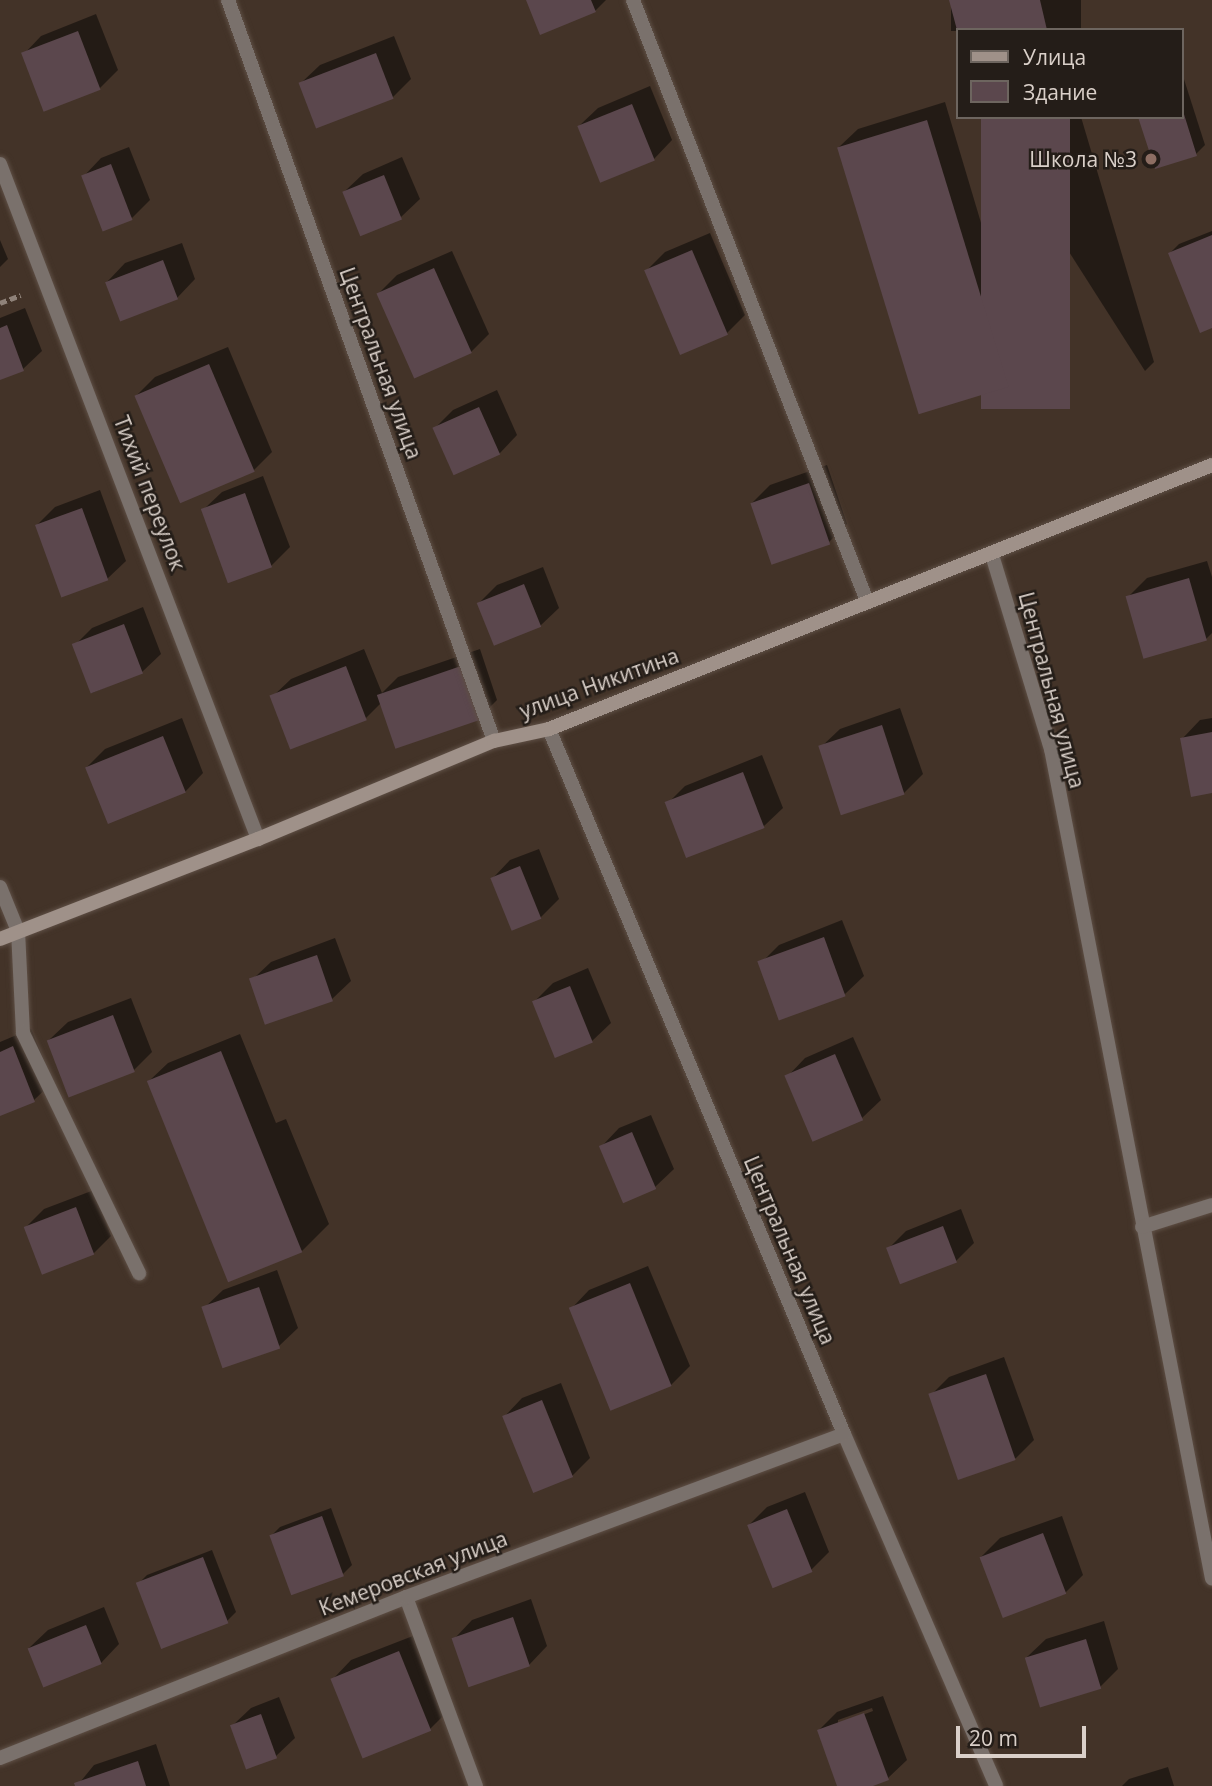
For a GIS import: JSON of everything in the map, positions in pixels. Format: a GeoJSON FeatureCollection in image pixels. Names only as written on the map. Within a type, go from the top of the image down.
{"type":"FeatureCollection","features":[{"type":"Feature","properties":{"kind":"street","name":"Центральная улица"},"geometry":{"type":"LineString","coordinates":[[228,0],[495,741]]}},
{"type":"Feature","properties":{"kind":"street"},"geometry":{"type":"LineString","coordinates":[[633,0],[867,601]]}},
{"type":"Feature","properties":{"kind":"street","name":"Тихий переулок"},"geometry":{"type":"LineString","coordinates":[[0,164],[258,839]]}},
{"type":"Feature","properties":{"kind":"street","name":"улица Никитина"},"geometry":{"type":"LineString","coordinates":[[0,939],[258,839],[495,741],[549,729],[867,601],[992,555],[1212,465]]}},
{"type":"Feature","properties":{"kind":"street","name":"Центральная улица"},"geometry":{"type":"LineString","coordinates":[[992,555],[1051,748],[1212,1579]]}},
{"type":"Feature","properties":{"kind":"street","name":"Центральная улица"},"geometry":{"type":"LineString","coordinates":[[549,729],[844,1434],[996,1786]]}},
{"type":"Feature","properties":{"kind":"street"},"geometry":{"type":"LineString","coordinates":[[0,887],[18,931],[23,1033],[139,1273]]}},
{"type":"Feature","properties":{"kind":"street"},"geometry":{"type":"LineString","coordinates":[[1142,1227],[1212,1205]]}},
{"type":"Feature","properties":{"kind":"street","name":"Кемеровская улица"},"geometry":{"type":"LineString","coordinates":[[0,1758],[406,1597],[844,1434]]}},
{"type":"Feature","properties":{"kind":"street"},"geometry":{"type":"LineString","coordinates":[[406,1597],[476,1786]]}},
{"type":"Feature","properties":{"kind":"building"},"geometry":{"type":"Polygon","coordinates":[[[526,0],[591,0],[596,12],[540,35],[526,0]]]}},
{"type":"Feature","properties":{"kind":"building"},"geometry":{"type":"Polygon","coordinates":[[[949,0],[1040,0],[1047,28],[956,28],[949,0]]]}},
{"type":"Feature","properties":{"kind":"building"},"geometry":{"type":"Polygon","coordinates":[[[78,31],[101,90],[44,112],[21,53],[78,31]]]}},
{"type":"Feature","properties":{"kind":"building"},"geometry":{"type":"Polygon","coordinates":[[[376,53],[394,99],[316,128],[299,83],[376,53]]]}},
{"type":"Feature","properties":{"kind":"building"},"geometry":{"type":"Polygon","coordinates":[[[632,104],[655,161],[600,183],[577,126],[632,104]]]}},
{"type":"Feature","properties":{"kind":"building"},"geometry":{"type":"Polygon","coordinates":[[[1184,114],[1197,156],[1155,169],[1139,119],[1184,119],[1184,114]]]}},
{"type":"Feature","properties":{"kind":"building"},"geometry":{"type":"Polygon","coordinates":[[[981,119],[1070,119],[1070,409],[981,409],[981,119]]]}},
{"type":"Feature","properties":{"kind":"building"},"geometry":{"type":"Polygon","coordinates":[[[927,120],[1009,387],[919,414],[837,147],[927,120]]]}},
{"type":"Feature","properties":{"kind":"building"},"geometry":{"type":"Polygon","coordinates":[[[111,164],[133,220],[103,231],[81,175],[111,164]]]}},
{"type":"Feature","properties":{"kind":"building"},"geometry":{"type":"Polygon","coordinates":[[[384,175],[402,220],[360,236],[342,192],[384,175]]]}},
{"type":"Feature","properties":{"kind":"building"},"geometry":{"type":"Polygon","coordinates":[[[1212,235],[1212,328],[1200,333],[1168,253],[1212,235]]]}},
{"type":"Feature","properties":{"kind":"building"},"geometry":{"type":"Polygon","coordinates":[[[692,250],[728,335],[680,355],[644,270],[692,250]]]}},
{"type":"Feature","properties":{"kind":"building"},"geometry":{"type":"Polygon","coordinates":[[[163,260],[178,299],[120,321],[105,282],[163,260]]]}},
{"type":"Feature","properties":{"kind":"building"},"geometry":{"type":"Polygon","coordinates":[[[434,268],[472,353],[414,379],[376,294],[434,268]]]}},
{"type":"Feature","properties":{"kind":"building"},"geometry":{"type":"Polygon","coordinates":[[[7,325],[24,371],[0,380],[0,328],[7,325]]]}},
{"type":"Feature","properties":{"kind":"building"},"geometry":{"type":"Polygon","coordinates":[[[209,364],[255,472],[180,503],[134,396],[209,364]]]}},
{"type":"Feature","properties":{"kind":"building"},"geometry":{"type":"Polygon","coordinates":[[[479,407],[500,455],[454,475],[432,428],[479,407]]]}},
{"type":"Feature","properties":{"kind":"building"},"geometry":{"type":"Polygon","coordinates":[[[809,483],[830,544],[772,565],[750,503],[809,483]]]}},
{"type":"Feature","properties":{"kind":"building"},"geometry":{"type":"Polygon","coordinates":[[[245,493],[272,567],[228,583],[201,509],[245,493]]]}},
{"type":"Feature","properties":{"kind":"building"},"geometry":{"type":"Polygon","coordinates":[[[82,508],[108,580],[61,597],[35,525],[82,508]]]}},
{"type":"Feature","properties":{"kind":"building"},"geometry":{"type":"Polygon","coordinates":[[[1189,578],[1207,640],[1143,659],[1126,596],[1189,578]]]}},
{"type":"Feature","properties":{"kind":"building"},"geometry":{"type":"Polygon","coordinates":[[[524,584],[541,627],[494,646],[477,603],[524,584]]]}},
{"type":"Feature","properties":{"kind":"building"},"geometry":{"type":"Polygon","coordinates":[[[124,624],[143,673],[91,694],[72,644],[124,624]]]}},
{"type":"Feature","properties":{"kind":"building"},"geometry":{"type":"Polygon","coordinates":[[[346,666],[367,720],[290,750],[269,695],[346,666]]]}},
{"type":"Feature","properties":{"kind":"building"},"geometry":{"type":"Polygon","coordinates":[[[461,666],[480,720],[395,749],[377,695],[461,666]]]}},
{"type":"Feature","properties":{"kind":"building"},"geometry":{"type":"Polygon","coordinates":[[[882,725],[905,794],[841,815],[818,746],[882,725]]]}},
{"type":"Feature","properties":{"kind":"building"},"geometry":{"type":"Polygon","coordinates":[[[1212,732],[1212,793],[1191,797],[1180,738],[1212,732]]]}},
{"type":"Feature","properties":{"kind":"building"},"geometry":{"type":"Polygon","coordinates":[[[163,736],[186,793],[108,824],[85,767],[163,736]]]}},
{"type":"Feature","properties":{"kind":"building"},"geometry":{"type":"Polygon","coordinates":[[[743,772],[765,828],[686,858],[665,802],[743,772]]]}},
{"type":"Feature","properties":{"kind":"building"},"geometry":{"type":"Polygon","coordinates":[[[520,866],[541,919],[512,931],[490,878],[520,866]]]}},
{"type":"Feature","properties":{"kind":"building"},"geometry":{"type":"Polygon","coordinates":[[[824,937],[846,996],[779,1020],[757,961],[824,937]]]}},
{"type":"Feature","properties":{"kind":"building"},"geometry":{"type":"Polygon","coordinates":[[[317,955],[333,1001],[265,1025],[249,978],[317,955]]]}},
{"type":"Feature","properties":{"kind":"building"},"geometry":{"type":"Polygon","coordinates":[[[570,986],[593,1043],[555,1058],[532,1001],[570,986]]]}},
{"type":"Feature","properties":{"kind":"building"},"geometry":{"type":"Polygon","coordinates":[[[113,1015],[135,1072],[69,1097],[47,1040],[113,1015]]]}},
{"type":"Feature","properties":{"kind":"building"},"geometry":{"type":"Polygon","coordinates":[[[13,1046],[35,1102],[0,1116],[0,1052],[13,1046]]]}},
{"type":"Feature","properties":{"kind":"building"},"geometry":{"type":"Polygon","coordinates":[[[221,1051],[302,1252],[228,1282],[147,1081],[221,1051]]]}},
{"type":"Feature","properties":{"kind":"building"},"geometry":{"type":"Polygon","coordinates":[[[835,1054],[863,1120],[813,1142],[784,1075],[835,1054]]]}},
{"type":"Feature","properties":{"kind":"building"},"geometry":{"type":"Polygon","coordinates":[[[632,1132],[656,1189],[623,1203],[599,1146],[632,1132]]]}},
{"type":"Feature","properties":{"kind":"building"},"geometry":{"type":"Polygon","coordinates":[[[76,1207],[94,1255],[42,1275],[24,1227],[76,1207]]]}},
{"type":"Feature","properties":{"kind":"building"},"geometry":{"type":"Polygon","coordinates":[[[943,1226],[957,1262],[900,1284],[886,1248],[943,1226]]]}},
{"type":"Feature","properties":{"kind":"building"},"geometry":{"type":"Polygon","coordinates":[[[630,1283],[672,1386],[610,1411],[569,1308],[630,1283]]]}},
{"type":"Feature","properties":{"kind":"building"},"geometry":{"type":"Polygon","coordinates":[[[259,1287],[280,1348],[222,1368],[201,1307],[259,1287]]]}},
{"type":"Feature","properties":{"kind":"building"},"geometry":{"type":"Polygon","coordinates":[[[986,1374],[1016,1460],[958,1480],[928,1394],[986,1374]]]}},
{"type":"Feature","properties":{"kind":"building"},"geometry":{"type":"Polygon","coordinates":[[[542,1400],[573,1477],[533,1493],[502,1416],[542,1400]]]}},
{"type":"Feature","properties":{"kind":"building"},"geometry":{"type":"Polygon","coordinates":[[[787,1509],[812,1572],[773,1588],[747,1525],[787,1509]]]}},
{"type":"Feature","properties":{"kind":"building"},"geometry":{"type":"Polygon","coordinates":[[[322,1516],[344,1576],[291,1595],[269,1535],[322,1516]]]}},
{"type":"Feature","properties":{"kind":"building"},"geometry":{"type":"Polygon","coordinates":[[[1043,1533],[1066,1594],[1003,1618],[980,1557],[1043,1533]]]}},
{"type":"Feature","properties":{"kind":"building"},"geometry":{"type":"Polygon","coordinates":[[[203,1557],[228,1623],[161,1649],[136,1583],[203,1557]]]}},
{"type":"Feature","properties":{"kind":"building"},"geometry":{"type":"Polygon","coordinates":[[[513,1617],[530,1666],[468,1687],[452,1638],[513,1617]]]}},
{"type":"Feature","properties":{"kind":"building"},"geometry":{"type":"Polygon","coordinates":[[[86,1625],[102,1664],[43,1688],[28,1649],[86,1625]]]}},
{"type":"Feature","properties":{"kind":"building"},"geometry":{"type":"Polygon","coordinates":[[[1086,1639],[1101,1689],[1040,1707],[1025,1658],[1086,1639]]]}},
{"type":"Feature","properties":{"kind":"building"},"geometry":{"type":"Polygon","coordinates":[[[399,1651],[431,1731],[363,1758],[330,1679],[399,1651]]]}},
{"type":"Feature","properties":{"kind":"building"},"geometry":{"type":"Polygon","coordinates":[[[864,1713],[889,1780],[873,1786],[837,1786],[817,1730],[864,1713]]]}},
{"type":"Feature","properties":{"kind":"building"},"geometry":{"type":"Polygon","coordinates":[[[261,1714],[277,1758],[246,1769],[230,1725],[261,1714]]]}},
{"type":"Feature","properties":{"kind":"building"},"geometry":{"type":"Polygon","coordinates":[[[138,1761],[146,1786],[75,1786],[74,1783],[138,1761]]]}},
{"type":"Feature","properties":{"kind":"place","name":"Школа №3"},"geometry":{"type":"Point","coordinates":[1151,159]}}]}
